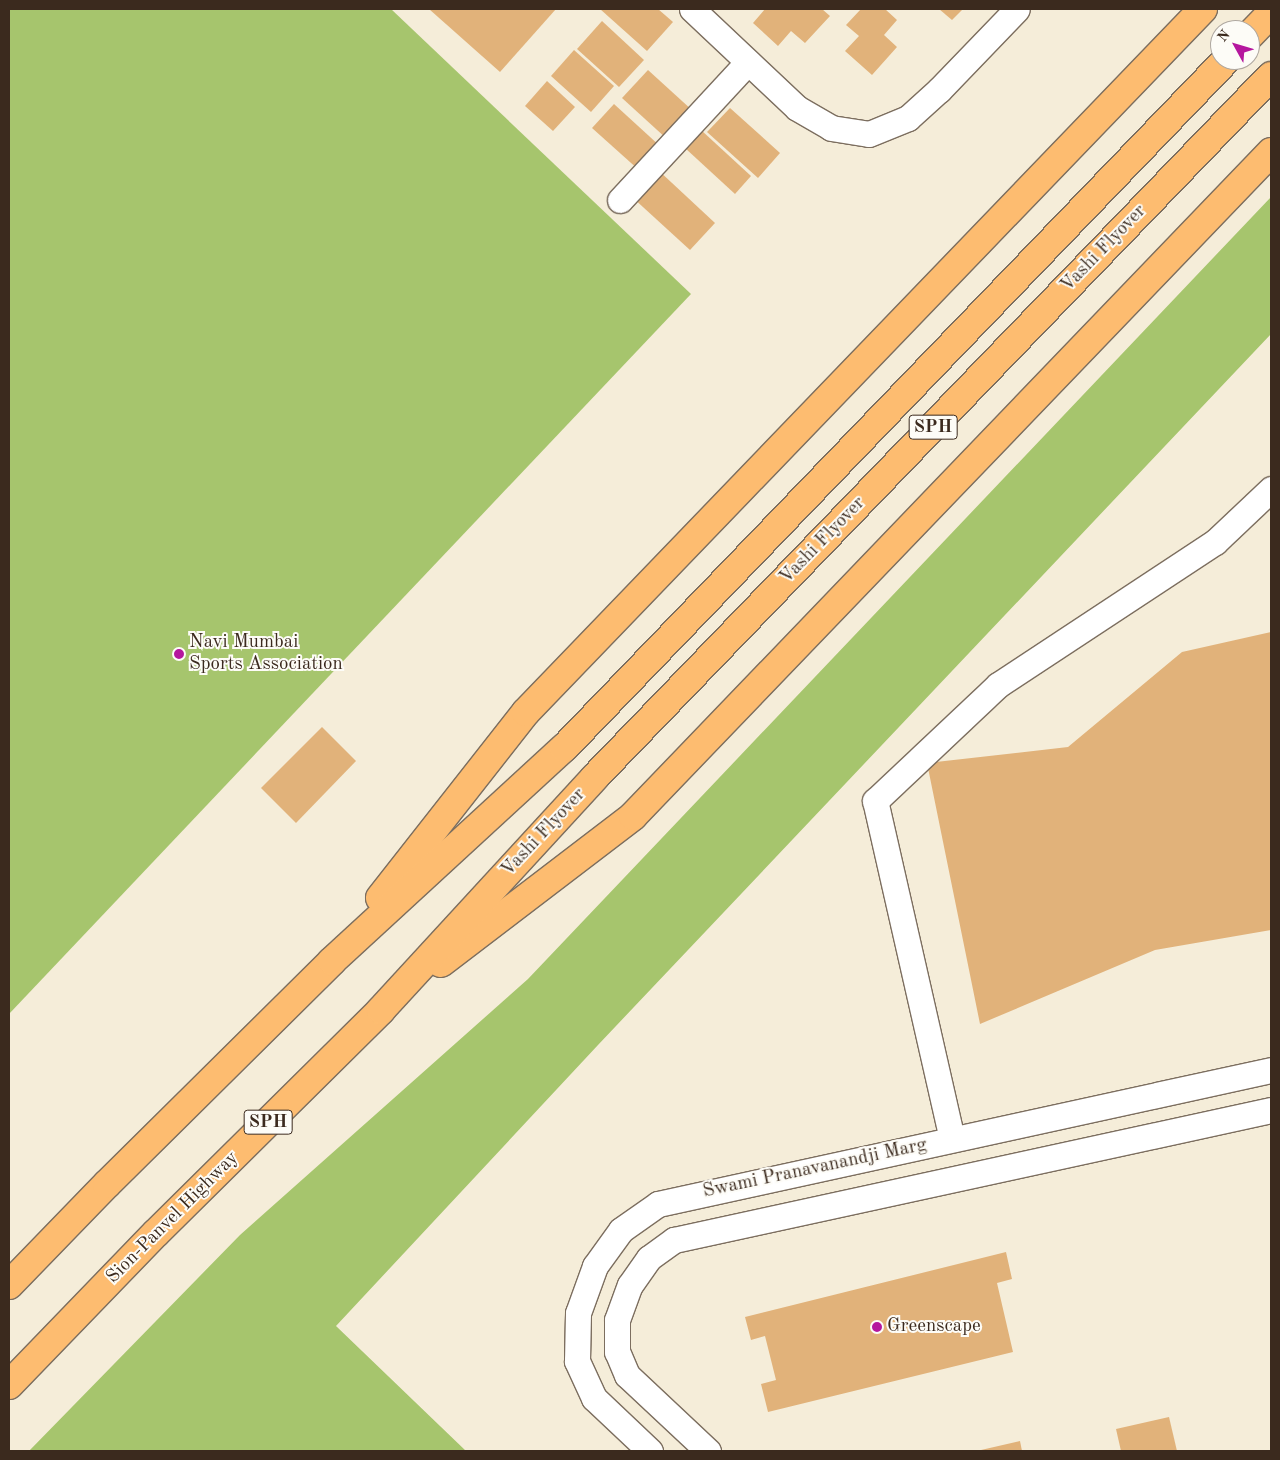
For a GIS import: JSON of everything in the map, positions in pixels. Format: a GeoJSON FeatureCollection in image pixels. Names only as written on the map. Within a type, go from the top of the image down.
{"type":"FeatureCollection","features":[{"type":"Feature","properties":{"kind":"highway"},"geometry":{"type":"LineString","coordinates":[[332,961],[526,712],[1203,9]]}},
{"type":"Feature","properties":{"kind":"highway"},"geometry":{"type":"LineString","coordinates":[[1260,25],[1271,13]]}},
{"type":"Feature","properties":{"kind":"highway","name":"SPH"},"geometry":{"type":"LineString","coordinates":[[9,1285],[107,1184],[332,961],[564,748],[1216,70]]}},
{"type":"Feature","properties":{"kind":"highway","name":"Vashi Flyover"},"geometry":{"type":"LineString","coordinates":[[381,1010],[594,778],[1271,76]]}},
{"type":"Feature","properties":{"kind":"highway"},"geometry":{"type":"LineString","coordinates":[[381,1010],[633,816],[1271,152]]}},
{"type":"Feature","properties":{"kind":"highway","name":"Sion-Panvel Highway"},"geometry":{"type":"LineString","coordinates":[[9,1385],[156,1233],[381,1010]]}},
{"type":"Feature","properties":{"kind":"street"},"geometry":{"type":"LineString","coordinates":[[692,9],[797,108],[831,128],[869,134],[908,118],[939,90],[1017,9]]}},
{"type":"Feature","properties":{"kind":"street"},"geometry":{"type":"LineString","coordinates":[[620,200],[748,62]]}},
{"type":"Feature","properties":{"kind":"street"},"geometry":{"type":"LineString","coordinates":[[952,1140],[875,801],[998,685],[1216,542],[1271,489]]}},
{"type":"Feature","properties":{"kind":"street","name":"Swami Pranavanandji Marg"},"geometry":{"type":"LineString","coordinates":[[650,1451],[594,1398],[578,1361],[578,1313],[595,1266],[621,1230],[658,1204],[1271,1070]]}},
{"type":"Feature","properties":{"kind":"street","name":"Swami Pranavanandji Marg"},"geometry":{"type":"LineString","coordinates":[[708,1451],[628,1375],[617,1352],[617,1320],[630,1285],[649,1258],[674,1240],[1271,1110]]}},
{"type":"Feature","properties":{"kind":"green space","name":"Navi Mumbai Sports Association"},"geometry":{"type":"Polygon","coordinates":[[[9,9],[391,9],[691,294],[9,1014],[9,9]]]}},
{"type":"Feature","properties":{"kind":"green space"},"geometry":{"type":"Polygon","coordinates":[[[1271,197],[1271,334],[598,1045],[336,1326],[466,1451],[29,1451],[240,1235],[528,979],[1271,197]]]}},
{"type":"Feature","properties":{"kind":"building"},"geometry":{"type":"Polygon","coordinates":[[[429,9],[556,9],[500,72],[429,9]]]}},
{"type":"Feature","properties":{"kind":"building"},"geometry":{"type":"Polygon","coordinates":[[[600,9],[658,9],[673,22],[647,51],[600,9]]]}},
{"type":"Feature","properties":{"kind":"building"},"geometry":{"type":"Polygon","coordinates":[[[765,9],[822,9],[830,16],[805,43],[791,31],[778,46],[753,23],[765,9]]]}},
{"type":"Feature","properties":{"kind":"building"},"geometry":{"type":"Polygon","coordinates":[[[861,9],[885,9],[897,20],[884,35],[897,47],[872,75],[845,51],[859,36],[846,25],[861,9]]]}},
{"type":"Feature","properties":{"kind":"building"},"geometry":{"type":"Polygon","coordinates":[[[939,9],[963,9],[952,20],[939,9]]]}},
{"type":"Feature","properties":{"kind":"building"},"geometry":{"type":"Polygon","coordinates":[[[602,21],[644,60],[619,87],[577,49],[602,21]]]}},
{"type":"Feature","properties":{"kind":"building"},"geometry":{"type":"Polygon","coordinates":[[[574,50],[614,86],[591,112],[551,76],[574,50]]]}},
{"type":"Feature","properties":{"kind":"building"},"geometry":{"type":"Polygon","coordinates":[[[648,70],[693,111],[667,139],[622,98],[648,70]]]}},
{"type":"Feature","properties":{"kind":"building"},"geometry":{"type":"Polygon","coordinates":[[[547,81],[575,107],[553,131],[525,106],[547,81]]]}},
{"type":"Feature","properties":{"kind":"building"},"geometry":{"type":"Polygon","coordinates":[[[614,104],[661,147],[640,171],[592,128],[614,104]]]}},
{"type":"Feature","properties":{"kind":"building"},"geometry":{"type":"Polygon","coordinates":[[[730,108],[780,153],[758,178],[707,132],[730,108]]]}},
{"type":"Feature","properties":{"kind":"building"},"geometry":{"type":"Polygon","coordinates":[[[701,130],[751,176],[735,194],[685,148],[701,130]]]}},
{"type":"Feature","properties":{"kind":"building"},"geometry":{"type":"Polygon","coordinates":[[[657,169],[715,223],[690,250],[632,197],[657,169]]]}},
{"type":"Feature","properties":{"kind":"building"},"geometry":{"type":"Polygon","coordinates":[[[1271,632],[1271,930],[1155,950],[980,1024],[927,763],[1068,747],[1182,652],[1271,632]]]}},
{"type":"Feature","properties":{"kind":"building"},"geometry":{"type":"Polygon","coordinates":[[[322,727],[356,761],[296,823],[261,788],[322,727]]]}},
{"type":"Feature","properties":{"kind":"building","name":"Greenscape"},"geometry":{"type":"Polygon","coordinates":[[[1006,1252],[1012,1279],[997,1283],[1013,1352],[768,1412],[761,1384],[776,1380],[765,1336],[751,1340],[745,1317],[1006,1252]]]}},
{"type":"Feature","properties":{"kind":"building"},"geometry":{"type":"Polygon","coordinates":[[[1169,1417],[1177,1451],[1121,1451],[1116,1429],[1169,1417]]]}},
{"type":"Feature","properties":{"kind":"building"},"geometry":{"type":"Polygon","coordinates":[[[1020,1441],[1022,1451],[981,1451],[981,1450],[1020,1441]]]}},
{"type":"Feature","properties":{"kind":"place","name":"Navi Mumbai Sports Association"},"geometry":{"type":"Point","coordinates":[179,654]}},
{"type":"Feature","properties":{"kind":"place","name":"Greenscape"},"geometry":{"type":"Point","coordinates":[877,1327]}}]}
